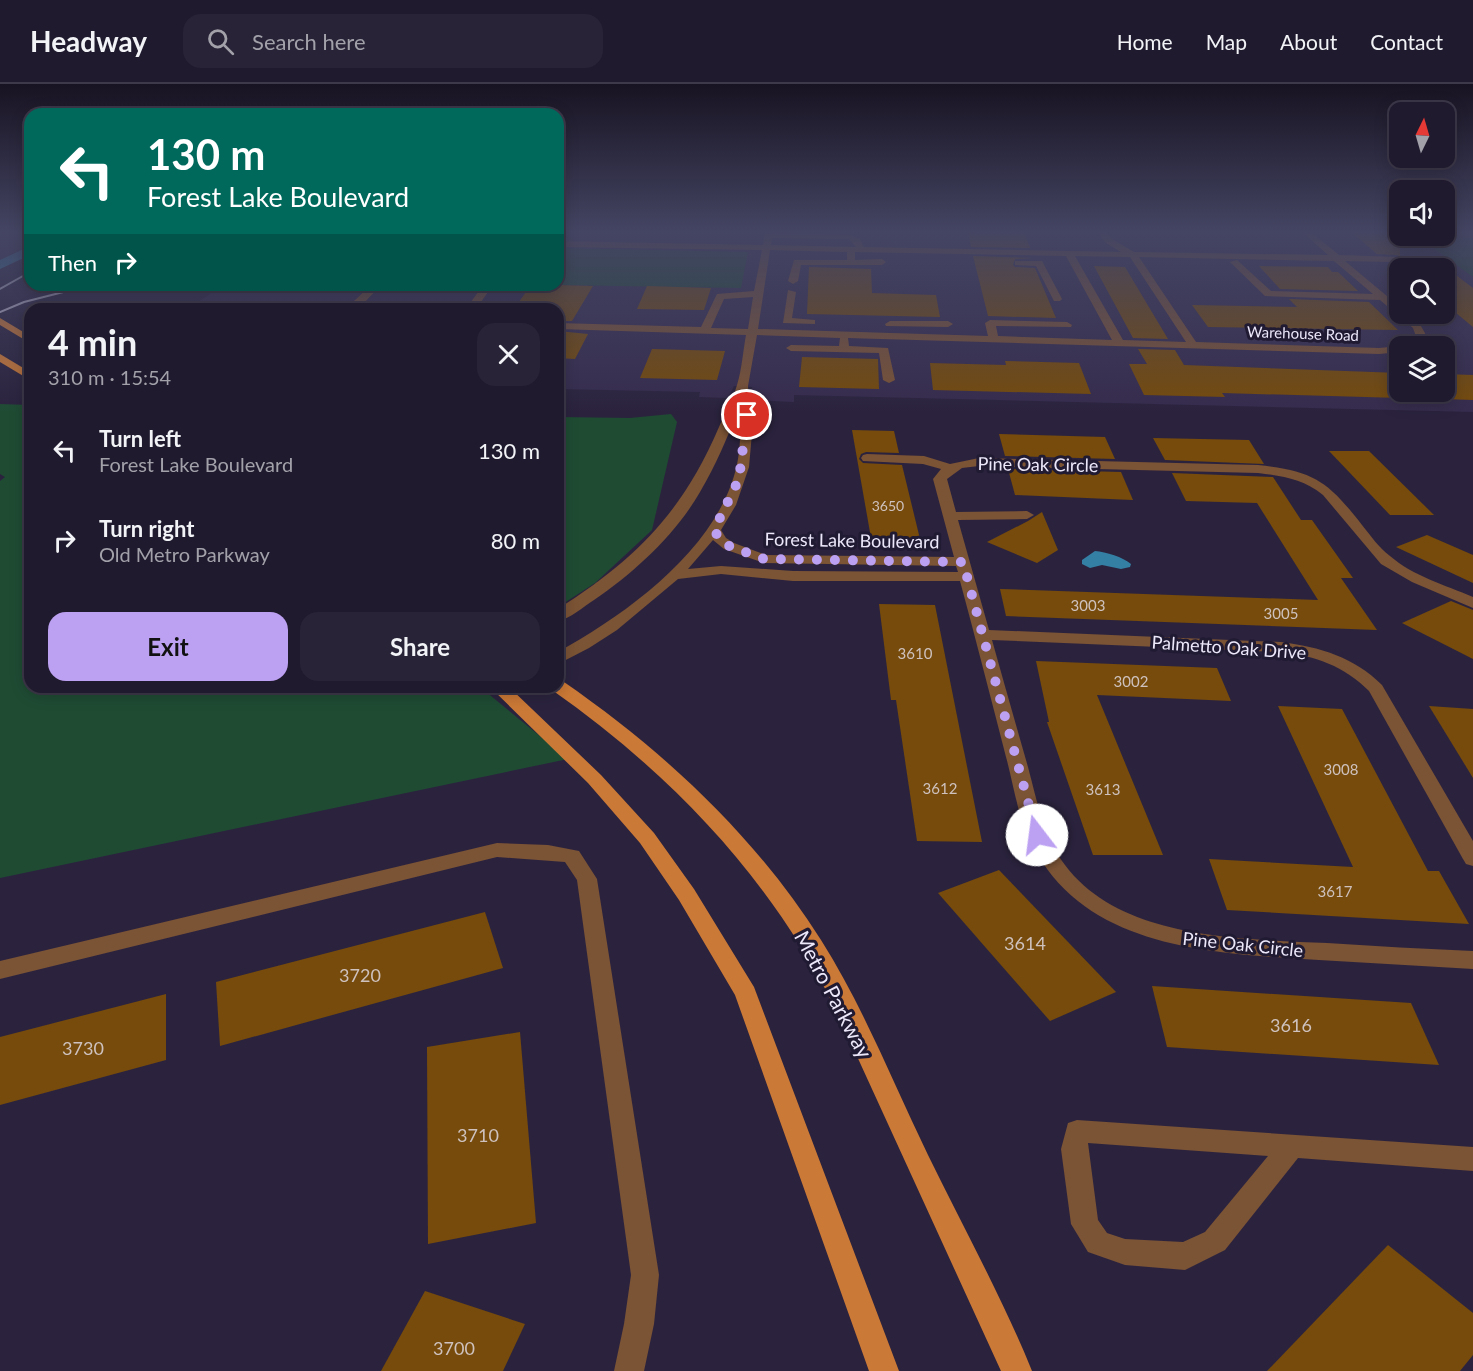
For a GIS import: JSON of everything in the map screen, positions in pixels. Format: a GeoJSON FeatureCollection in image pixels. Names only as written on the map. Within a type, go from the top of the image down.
{"type":"FeatureCollection","features":[{"type":"Feature","properties":{"kind":"main road"},"geometry":{"type":"LineString","coordinates":[[2,322],[24,336]]}},
{"type":"Feature","properties":{"kind":"main road"},"geometry":{"type":"LineString","coordinates":[[0,357],[24,373]]}},
{"type":"Feature","properties":{"kind":"main road","name":"Metro Parkway"},"geometry":{"type":"LineString","coordinates":[[564,690],[630,738],[691,793],[760,872],[813,947],[859,1036],[1017,1371]]}},
{"type":"Feature","properties":{"kind":"main road"},"geometry":{"type":"LineString","coordinates":[[506,693],[602,787],[646,837],[685,891],[710,938],[746,993],[884,1371]]}},
{"type":"Feature","properties":{"kind":"street"},"geometry":{"type":"LineString","coordinates":[[357,303],[369,292]]}},
{"type":"Feature","properties":{"kind":"street"},"geometry":{"type":"LineString","coordinates":[[791,292],[787,321],[820,322]]}},
{"type":"Feature","properties":{"kind":"street"},"geometry":{"type":"LineString","coordinates":[[1054,292],[1074,341]]}},
{"type":"Feature","properties":{"kind":"street"},"geometry":{"type":"LineString","coordinates":[[1091,292],[1119,343]]}},
{"type":"Feature","properties":{"kind":"street"},"geometry":{"type":"LineString","coordinates":[[1158,292],[1193,345]]}},
{"type":"Feature","properties":{"kind":"street"},"geometry":{"type":"LineString","coordinates":[[1266,292],[1268,294],[1383,297]]}},
{"type":"Feature","properties":{"kind":"street"},"geometry":{"type":"LineString","coordinates":[[1377,292],[1389,303]]}},
{"type":"Feature","properties":{"kind":"street"},"geometry":{"type":"LineString","coordinates":[[564,612],[604,586],[651,544],[693,493],[717,447],[743,385],[759,294],[720,296],[705,330]]}},
{"type":"Feature","properties":{"kind":"street"},"geometry":{"type":"LineString","coordinates":[[994,339],[990,322],[1067,325]]}},
{"type":"Feature","properties":{"kind":"street"},"geometry":{"type":"LineString","coordinates":[[864,335],[869,323],[948,324]]}},
{"type":"Feature","properties":{"kind":"street"},"geometry":{"type":"LineString","coordinates":[[1412,324],[1422,336]]}},
{"type":"Feature","properties":{"kind":"street","name":"Warehouse Road"},"geometry":{"type":"LineString","coordinates":[[564,326],[1317,349],[1389,349]]}},
{"type":"Feature","properties":{"kind":"street"},"geometry":{"type":"LineString","coordinates":[[844,334],[844,349]]}},
{"type":"Feature","properties":{"kind":"street"},"geometry":{"type":"LineString","coordinates":[[1228,334],[1237,346]]}},
{"type":"Feature","properties":{"kind":"street"},"geometry":{"type":"LineString","coordinates":[[1306,336],[1317,349]]}},
{"type":"Feature","properties":{"kind":"street"},"geometry":{"type":"LineString","coordinates":[[791,348],[884,350],[889,380]]}},
{"type":"Feature","properties":{"kind":"street"},"geometry":{"type":"LineString","coordinates":[[564,656],[585,645],[628,615],[674,575],[714,530],[740,474],[747,415],[743,385]]}},
{"type":"Feature","properties":{"kind":"street"},"geometry":{"type":"LineString","coordinates":[[717,447],[727,447],[735,454],[740,474]]}},
{"type":"Feature","properties":{"kind":"street"},"geometry":{"type":"LineString","coordinates":[[867,458],[924,460],[951,468]]}},
{"type":"Feature","properties":{"kind":"street","name":"Pine Oak Circle"},"geometry":{"type":"LineString","coordinates":[[1473,603],[1405,572],[1386,560],[1374,550],[1331,494],[1322,486],[1300,476],[1258,469],[979,462],[951,468],[940,479],[1037,835],[1045,855],[1075,891],[1118,917],[1148,930],[1178,938],[1246,947],[1473,960]]}},
{"type":"Feature","properties":{"kind":"street"},"geometry":{"type":"LineString","coordinates":[[949,516],[1027,515]]}},
{"type":"Feature","properties":{"kind":"street","name":"Forest Lake Boulevard"},"geometry":{"type":"LineString","coordinates":[[714,530],[721,541],[763,566],[893,576],[965,569]]}},
{"type":"Feature","properties":{"kind":"street"},"geometry":{"type":"LineString","coordinates":[[890,561],[893,576]]}},
{"type":"Feature","properties":{"kind":"street","name":"Forest Lake Boulevard"},"geometry":{"type":"LineString","coordinates":[[674,575],[763,566],[890,561],[965,569]]}},
{"type":"Feature","properties":{"kind":"street","name":"Palmetto Oak Drive"},"geometry":{"type":"LineString","coordinates":[[983,636],[1281,647],[1319,653],[1346,664],[1359,671],[1376,690],[1473,859]]}},
{"type":"Feature","properties":{"kind":"street"},"geometry":{"type":"LineString","coordinates":[[0,970],[497,850],[572,856],[586,879],[645,1275],[639,1324],[629,1371]]}},
{"type":"Feature","properties":{"kind":"street"},"geometry":{"type":"LineString","coordinates":[[1292,1146],[1215,1241],[1185,1256],[1125,1252],[1098,1243],[1085,1224],[1074,1149],[1077,1131],[1292,1146],[1473,1159]]}},
{"type":"Feature","properties":{"kind":"shaded area"},"geometry":{"type":"Polygon","coordinates":[[[213,292],[1389,292],[1389,324],[1455,324],[1455,292],[1473,292],[1473,412],[794,395],[794,402],[754,400],[752,387],[734,386],[728,398],[699,397],[700,392],[564,389],[564,303],[197,303],[213,292]]]}},
{"type":"Feature","properties":{"kind":"green space"},"geometry":{"type":"Polygon","coordinates":[[[0,404],[24,405],[24,693],[487,693],[568,759],[0,878],[0,481],[5,477],[0,474],[0,404]]]}},
{"type":"Feature","properties":{"kind":"green space"},"geometry":{"type":"Polygon","coordinates":[[[671,414],[677,422],[652,530],[595,583],[564,603],[564,417],[630,418],[671,414]]]}},
{"type":"Feature","properties":{"kind":"water"},"geometry":{"type":"Polygon","coordinates":[[[1095,551],[1128,561],[1131,564],[1130,567],[1121,569],[1102,565],[1090,568],[1082,564],[1082,560],[1095,551]]]}},
{"type":"Feature","properties":{"kind":"building"},"geometry":{"type":"Polygon","coordinates":[[[526,292],[589,292],[572,321],[564,321],[564,303],[518,303],[526,292]]]}},
{"type":"Feature","properties":{"kind":"building"},"geometry":{"type":"Polygon","coordinates":[[[644,292],[710,292],[704,310],[637,309],[644,292]]]}},
{"type":"Feature","properties":{"kind":"building"},"geometry":{"type":"Polygon","coordinates":[[[808,292],[872,292],[936,295],[940,317],[807,314],[808,292]]]}},
{"type":"Feature","properties":{"kind":"building"},"geometry":{"type":"Polygon","coordinates":[[[982,292],[1045,292],[1056,318],[988,316],[982,292]]]}},
{"type":"Feature","properties":{"kind":"building"},"geometry":{"type":"Polygon","coordinates":[[[1108,292],[1140,292],[1168,339],[1133,338],[1108,292]]]}},
{"type":"Feature","properties":{"kind":"building"},"geometry":{"type":"Polygon","coordinates":[[[1455,292],[1473,292],[1473,327],[1455,312],[1455,292]]]}},
{"type":"Feature","properties":{"kind":"building"},"geometry":{"type":"Polygon","coordinates":[[[1289,299],[1369,302],[1389,321],[1389,324],[1398,330],[1208,327],[1192,305],[1297,307],[1289,299]]]}},
{"type":"Feature","properties":{"kind":"building"},"geometry":{"type":"Polygon","coordinates":[[[564,332],[588,334],[575,359],[564,358],[564,332]]]}},
{"type":"Feature","properties":{"kind":"building"},"geometry":{"type":"Polygon","coordinates":[[[652,349],[725,351],[717,380],[640,378],[652,349]]]}},
{"type":"Feature","properties":{"kind":"building"},"geometry":{"type":"Polygon","coordinates":[[[1138,349],[1175,350],[1184,365],[1389,373],[1389,398],[1222,393],[1225,397],[1144,395],[1129,364],[1147,364],[1138,349]]]}},
{"type":"Feature","properties":{"kind":"building"},"geometry":{"type":"Polygon","coordinates":[[[802,357],[878,359],[879,389],[799,387],[802,357]]]}},
{"type":"Feature","properties":{"kind":"building"},"geometry":{"type":"Polygon","coordinates":[[[1005,361],[1079,363],[1091,394],[933,390],[930,363],[1006,365],[1005,361]]]}},
{"type":"Feature","properties":{"kind":"building"},"geometry":{"type":"Polygon","coordinates":[[[1455,374],[1473,375],[1473,400],[1455,399],[1455,374]]]}},
{"type":"Feature","properties":{"kind":"building"},"geometry":{"type":"Polygon","coordinates":[[[852,430],[894,431],[899,453],[866,452],[861,454],[859,459],[863,463],[902,465],[920,539],[871,538],[852,430]]]}},
{"type":"Feature","properties":{"kind":"building"},"geometry":{"type":"Polygon","coordinates":[[[999,434],[1105,437],[1115,459],[1005,456],[999,434]]]}},
{"type":"Feature","properties":{"kind":"building"},"geometry":{"type":"Polygon","coordinates":[[[1153,438],[1249,440],[1264,464],[1165,460],[1153,438]]]}},
{"type":"Feature","properties":{"kind":"building"},"geometry":{"type":"Polygon","coordinates":[[[1329,451],[1369,451],[1434,515],[1390,515],[1329,451]]]}},
{"type":"Feature","properties":{"kind":"building"},"geometry":{"type":"Polygon","coordinates":[[[1008,469],[1121,472],[1133,500],[1015,495],[1008,469]]]}},
{"type":"Feature","properties":{"kind":"building"},"geometry":{"type":"Polygon","coordinates":[[[1172,473],[1273,477],[1301,520],[1312,520],[1353,578],[1341,578],[1377,630],[1006,616],[1000,589],[1318,600],[1257,503],[1186,501],[1172,473]]]}},
{"type":"Feature","properties":{"kind":"building"},"geometry":{"type":"Polygon","coordinates":[[[1042,512],[1058,550],[1037,563],[987,542],[1028,521],[1042,512]]]}},
{"type":"Feature","properties":{"kind":"building"},"geometry":{"type":"Polygon","coordinates":[[[1427,535],[1473,555],[1473,583],[1396,547],[1427,535]]]}},
{"type":"Feature","properties":{"kind":"building"},"geometry":{"type":"Polygon","coordinates":[[[1451,601],[1473,610],[1473,659],[1402,623],[1451,601]]]}},
{"type":"Feature","properties":{"kind":"building"},"geometry":{"type":"Polygon","coordinates":[[[879,604],[935,605],[982,842],[917,841],[896,700],[891,700],[879,604]]]}},
{"type":"Feature","properties":{"kind":"building"},"geometry":{"type":"Polygon","coordinates":[[[1036,661],[1217,668],[1231,701],[1097,695],[1163,855],[1093,855],[1047,722],[1049,722],[1036,661]]]}},
{"type":"Feature","properties":{"kind":"building"},"geometry":{"type":"Polygon","coordinates":[[[1278,706],[1342,709],[1428,871],[1439,871],[1469,924],[1227,910],[1209,859],[1353,867],[1278,706]]]}},
{"type":"Feature","properties":{"kind":"building"},"geometry":{"type":"Polygon","coordinates":[[[1429,706],[1473,709],[1473,778],[1429,706]]]}},
{"type":"Feature","properties":{"kind":"building"},"geometry":{"type":"Polygon","coordinates":[[[999,870],[1116,992],[1050,1021],[938,893],[999,870]]]}},
{"type":"Feature","properties":{"kind":"building"},"geometry":{"type":"Polygon","coordinates":[[[485,912],[503,968],[220,1046],[216,982],[485,912]]]}},
{"type":"Feature","properties":{"kind":"building"},"geometry":{"type":"Polygon","coordinates":[[[1152,986],[1411,1003],[1439,1065],[1167,1047],[1152,986]]]}},
{"type":"Feature","properties":{"kind":"building"},"geometry":{"type":"Polygon","coordinates":[[[166,994],[166,1060],[0,1105],[0,1037],[166,994]]]}},
{"type":"Feature","properties":{"kind":"building"},"geometry":{"type":"Polygon","coordinates":[[[520,1032],[536,1223],[428,1244],[427,1047],[520,1032]]]}},
{"type":"Feature","properties":{"kind":"building"},"geometry":{"type":"Polygon","coordinates":[[[1388,1245],[1473,1313],[1473,1355],[1460,1371],[1267,1371],[1388,1245]]]}},
{"type":"Feature","properties":{"kind":"building"},"geometry":{"type":"Polygon","coordinates":[[[425,1291],[525,1324],[503,1371],[381,1371],[425,1291]]]}},
{"type":"Feature","properties":{"kind":"railway"},"geometry":{"type":"LineString","coordinates":[[0,312],[24,302],[63,292]]}},
{"type":"Feature","properties":{"kind":"route"},"geometry":{"type":"LineString","coordinates":[[747,415],[739,479],[714,530],[721,541],[740,551],[764,559],[963,562],[1037,835]]}}]}
